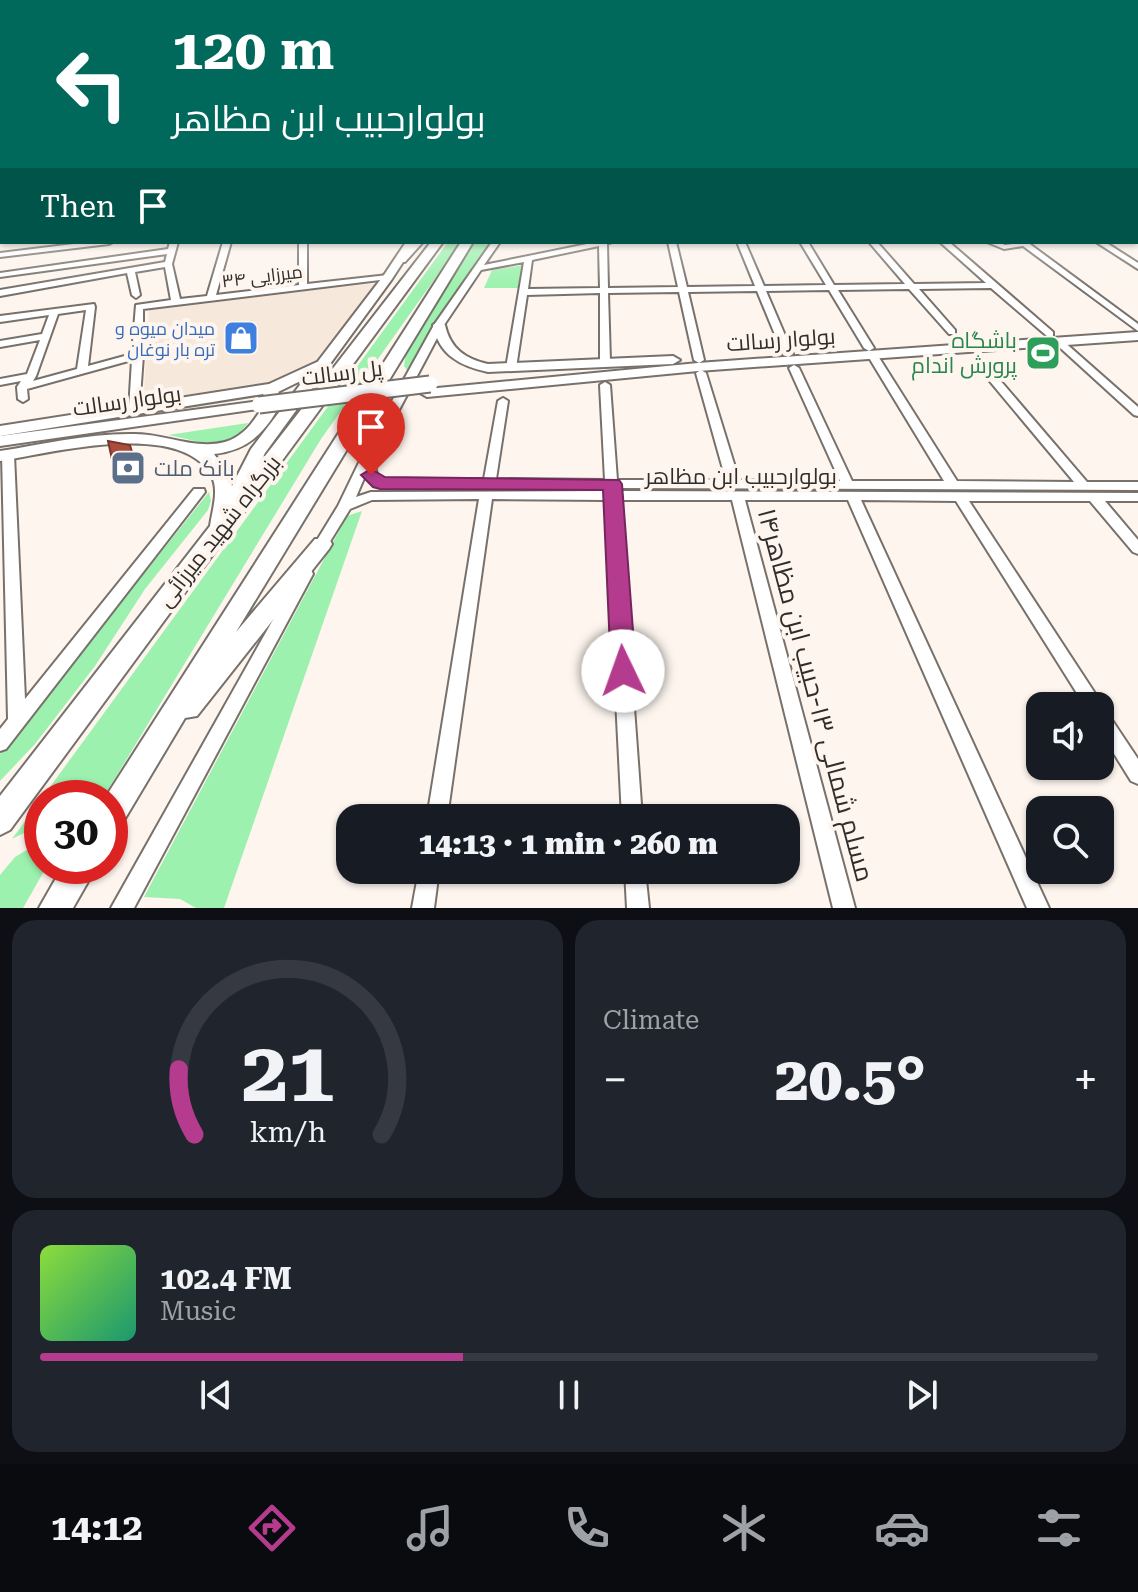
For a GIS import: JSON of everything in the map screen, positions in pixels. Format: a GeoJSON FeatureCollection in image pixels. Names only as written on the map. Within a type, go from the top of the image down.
{"type":"FeatureCollection","features":[{"type":"Feature","properties":{"kind":"highway"},"geometry":{"type":"LineString","coordinates":[[401,259],[415,244]]}},
{"type":"Feature","properties":{"kind":"highway","name":"بزرگراه شهید میرزائی"},"geometry":{"type":"LineString","coordinates":[[0,820],[435,244]]}},
{"type":"Feature","properties":{"kind":"highway"},"geometry":{"type":"LineString","coordinates":[[128,787],[466,244]]}},
{"type":"Feature","properties":{"kind":"highway"},"geometry":{"type":"LineString","coordinates":[[203,401],[273,388],[322,365]]}},
{"type":"Feature","properties":{"kind":"highway"},"geometry":{"type":"LineString","coordinates":[[0,431],[203,401],[266,394],[276,398],[261,426],[237,446],[224,450],[194,450]]}},
{"type":"Feature","properties":{"kind":"highway"},"geometry":{"type":"LineString","coordinates":[[2,450],[152,437],[174,441],[211,461],[221,477],[225,497],[219,528]]}},
{"type":"Feature","properties":{"kind":"highway"},"geometry":{"type":"LineString","coordinates":[[138,770],[322,544]]}},
{"type":"Feature","properties":{"kind":"highway"},"geometry":{"type":"LineString","coordinates":[[55,908],[70,884]]}},
{"type":"Feature","properties":{"kind":"main road"},"geometry":{"type":"LineString","coordinates":[[219,528],[257,452],[410,244]]}},
{"type":"Feature","properties":{"kind":"main road"},"geometry":{"type":"LineString","coordinates":[[439,325],[443,343],[462,360],[488,368],[605,361],[700,366]]}},
{"type":"Feature","properties":{"kind":"main road","name":"بولوار رسالت"},"geometry":{"type":"LineString","coordinates":[[429,389],[1055,338],[1138,328]]}},
{"type":"Feature","properties":{"kind":"main road","name":"بولوار رسالت"},"geometry":{"type":"LineString","coordinates":[[1055,338],[1138,336]]}},
{"type":"Feature","properties":{"kind":"main road","name":"بولوار رسالت"},"geometry":{"type":"LineString","coordinates":[[429,389],[700,366],[788,354],[871,352]]}},
{"type":"Feature","properties":{"kind":"main road","name":"پل رسالت"},"geometry":{"type":"LineString","coordinates":[[258,410],[429,389]]}},
{"type":"Feature","properties":{"kind":"main road","name":"بولوار رسالت"},"geometry":{"type":"LineString","coordinates":[[2,450],[258,410]]}},
{"type":"Feature","properties":{"kind":"street"},"geometry":{"type":"LineString","coordinates":[[0,254],[92,244],[88,255]]}},
{"type":"Feature","properties":{"kind":"street"},"geometry":{"type":"LineString","coordinates":[[138,256],[141,244]]}},
{"type":"Feature","properties":{"kind":"street"},"geometry":{"type":"LineString","coordinates":[[211,298],[226,244]]}},
{"type":"Feature","properties":{"kind":"street"},"geometry":{"type":"LineString","coordinates":[[303,244],[303,288]]}},
{"type":"Feature","properties":{"kind":"street"},"geometry":{"type":"LineString","coordinates":[[122,908],[345,506],[372,448],[439,325],[495,244]]}},
{"type":"Feature","properties":{"kind":"street"},"geometry":{"type":"LineString","coordinates":[[480,268],[582,244]]}},
{"type":"Feature","properties":{"kind":"street"},"geometry":{"type":"LineString","coordinates":[[605,244],[601,291],[605,361]]}},
{"type":"Feature","properties":{"kind":"street","name":"مسلم شمالی ۱۳-حبیب ابن مظاهر۱۴"},"geometry":{"type":"LineString","coordinates":[[672,244],[700,366],[844,908]]}},
{"type":"Feature","properties":{"kind":"street"},"geometry":{"type":"LineString","coordinates":[[742,244],[788,354]]}},
{"type":"Feature","properties":{"kind":"street"},"geometry":{"type":"LineString","coordinates":[[805,244],[956,491],[1085,692]]}},
{"type":"Feature","properties":{"kind":"street"},"geometry":{"type":"LineString","coordinates":[[875,244],[952,332]]}},
{"type":"Feature","properties":{"kind":"street"},"geometry":{"type":"LineString","coordinates":[[946,244],[1138,413]]}},
{"type":"Feature","properties":{"kind":"street"},"geometry":{"type":"LineString","coordinates":[[996,244],[1004,247],[1018,244]]}},
{"type":"Feature","properties":{"kind":"street"},"geometry":{"type":"LineString","coordinates":[[1023,244],[1138,328]]}},
{"type":"Feature","properties":{"kind":"street"},"geometry":{"type":"LineString","coordinates":[[1103,244],[1138,267]]}},
{"type":"Feature","properties":{"kind":"street"},"geometry":{"type":"LineString","coordinates":[[0,275],[138,256],[172,247],[168,264],[176,302]]}},
{"type":"Feature","properties":{"kind":"street"},"geometry":{"type":"LineString","coordinates":[[487,257],[507,263]]}},
{"type":"Feature","properties":{"kind":"street"},"geometry":{"type":"LineString","coordinates":[[511,368],[528,259]]}},
{"type":"Feature","properties":{"kind":"street"},"geometry":{"type":"LineString","coordinates":[[1125,259],[1138,259]]}},
{"type":"Feature","properties":{"kind":"street"},"geometry":{"type":"LineString","coordinates":[[0,293],[168,264]]}},
{"type":"Feature","properties":{"kind":"street"},"geometry":{"type":"LineString","coordinates":[[131,271],[138,301],[135,410]]}},
{"type":"Feature","properties":{"kind":"street","name":"میرزایی ۳۴"},"geometry":{"type":"LineString","coordinates":[[138,301],[176,302],[388,277]]}},
{"type":"Feature","properties":{"kind":"street"},"geometry":{"type":"LineString","coordinates":[[524,292],[993,285]]}},
{"type":"Feature","properties":{"kind":"street"},"geometry":{"type":"LineString","coordinates":[[0,319],[91,306],[82,371]]}},
{"type":"Feature","properties":{"kind":"street"},"geometry":{"type":"LineString","coordinates":[[55,311],[22,393],[138,355]]}},
{"type":"Feature","properties":{"kind":"street"},"geometry":{"type":"LineString","coordinates":[[0,344],[44,336]]}},
{"type":"Feature","properties":{"kind":"street"},"geometry":{"type":"LineString","coordinates":[[983,367],[1138,549]]}},
{"type":"Feature","properties":{"kind":"street"},"geometry":{"type":"LineString","coordinates":[[794,368],[1038,908]]}},
{"type":"Feature","properties":{"kind":"street"},"geometry":{"type":"LineString","coordinates":[[0,382],[31,376]]}},
{"type":"Feature","properties":{"kind":"street"},"geometry":{"type":"LineString","coordinates":[[605,385],[631,804]]}},
{"type":"Feature","properties":{"kind":"street"},"geometry":{"type":"LineString","coordinates":[[439,804],[503,401]]}},
{"type":"Feature","properties":{"kind":"street"},"geometry":{"type":"LineString","coordinates":[[2,450],[5,735]]}},
{"type":"Feature","properties":{"kind":"street"},"geometry":{"type":"LineString","coordinates":[[368,461],[371,475],[380,483],[370,489],[371,496]]}},
{"type":"Feature","properties":{"kind":"street","name":"بولوارحبیب ابن مظاهر"},"geometry":{"type":"LineString","coordinates":[[380,483],[488,489],[1089,492],[1138,497]]}},
{"type":"Feature","properties":{"kind":"street","name":"بولوارحبیب ابن مظاهر"},"geometry":{"type":"LineString","coordinates":[[1089,492],[1138,486]]}},
{"type":"Feature","properties":{"kind":"street","name":"بولوارحبیب ابن مظاهر"},"geometry":{"type":"LineString","coordinates":[[345,506],[371,496],[488,489]]}},
{"type":"Feature","properties":{"kind":"street"},"geometry":{"type":"LineString","coordinates":[[5,735],[199,492]]}},
{"type":"Feature","properties":{"kind":"street"},"geometry":{"type":"LineString","coordinates":[[1114,738],[1138,775]]}},
{"type":"Feature","properties":{"kind":"street"},"geometry":{"type":"LineString","coordinates":[[423,908],[427,884]]}},
{"type":"Feature","properties":{"kind":"street"},"geometry":{"type":"LineString","coordinates":[[636,884],[638,908]]}},
{"type":"Feature","properties":{"kind":"shaded area","name":"میدان میوه و تره بار نوغان"},"geometry":{"type":"Polygon","coordinates":[[[378,283],[309,369],[271,382],[143,404],[149,309],[378,283]]]}},
{"type":"Feature","properties":{"kind":"green space"},"geometry":{"type":"Polygon","coordinates":[[[447,244],[460,244],[321,439],[114,780],[55,780],[447,244]]]}},
{"type":"Feature","properties":{"kind":"green space"},"geometry":{"type":"Polygon","coordinates":[[[474,244],[489,244],[407,370],[404,366],[407,346],[474,244]]]}},
{"type":"Feature","properties":{"kind":"green space"},"geometry":{"type":"Polygon","coordinates":[[[524,265],[518,288],[484,288],[492,270],[524,265]]]}},
{"type":"Feature","properties":{"kind":"green space"},"geometry":{"type":"Polygon","coordinates":[[[248,423],[230,440],[221,443],[202,443],[168,435],[248,423]]]}},
{"type":"Feature","properties":{"kind":"green space"},"geometry":{"type":"Polygon","coordinates":[[[209,492],[211,501],[208,510],[145,589],[95,666],[35,744],[0,781],[0,754],[209,492]]]}},
{"type":"Feature","properties":{"kind":"green space"},"geometry":{"type":"Polygon","coordinates":[[[362,511],[224,908],[196,908],[180,899],[144,897],[347,516],[362,511]]]}},
{"type":"Feature","properties":{"kind":"green space"},"geometry":{"type":"Polygon","coordinates":[[[24,823],[24,833],[12,839],[24,823]]]}},
{"type":"Feature","properties":{"kind":"green space"},"geometry":{"type":"Polygon","coordinates":[[[24,852],[24,884],[37,884],[23,908],[0,908],[0,875],[15,857],[24,852]]]}},
{"type":"Feature","properties":{"kind":"building"},"geometry":{"type":"Polygon","coordinates":[[[108,441],[130,445],[136,467],[115,473],[108,441]]]}},
{"type":"Feature","properties":{"kind":"place","name":"میدان میوه و تره بار نوغان"},"geometry":{"type":"Point","coordinates":[241,338]}},
{"type":"Feature","properties":{"kind":"place","name":"باشگاه پرورش اندام"},"geometry":{"type":"Point","coordinates":[1043,353]}},
{"type":"Feature","properties":{"kind":"place","name":"بانک ملت"},"geometry":{"type":"Point","coordinates":[128,468]}},
{"type":"Feature","properties":{"kind":"route"},"geometry":{"type":"LineString","coordinates":[[371,475],[380,483],[612,484],[623,671]]}}]}
